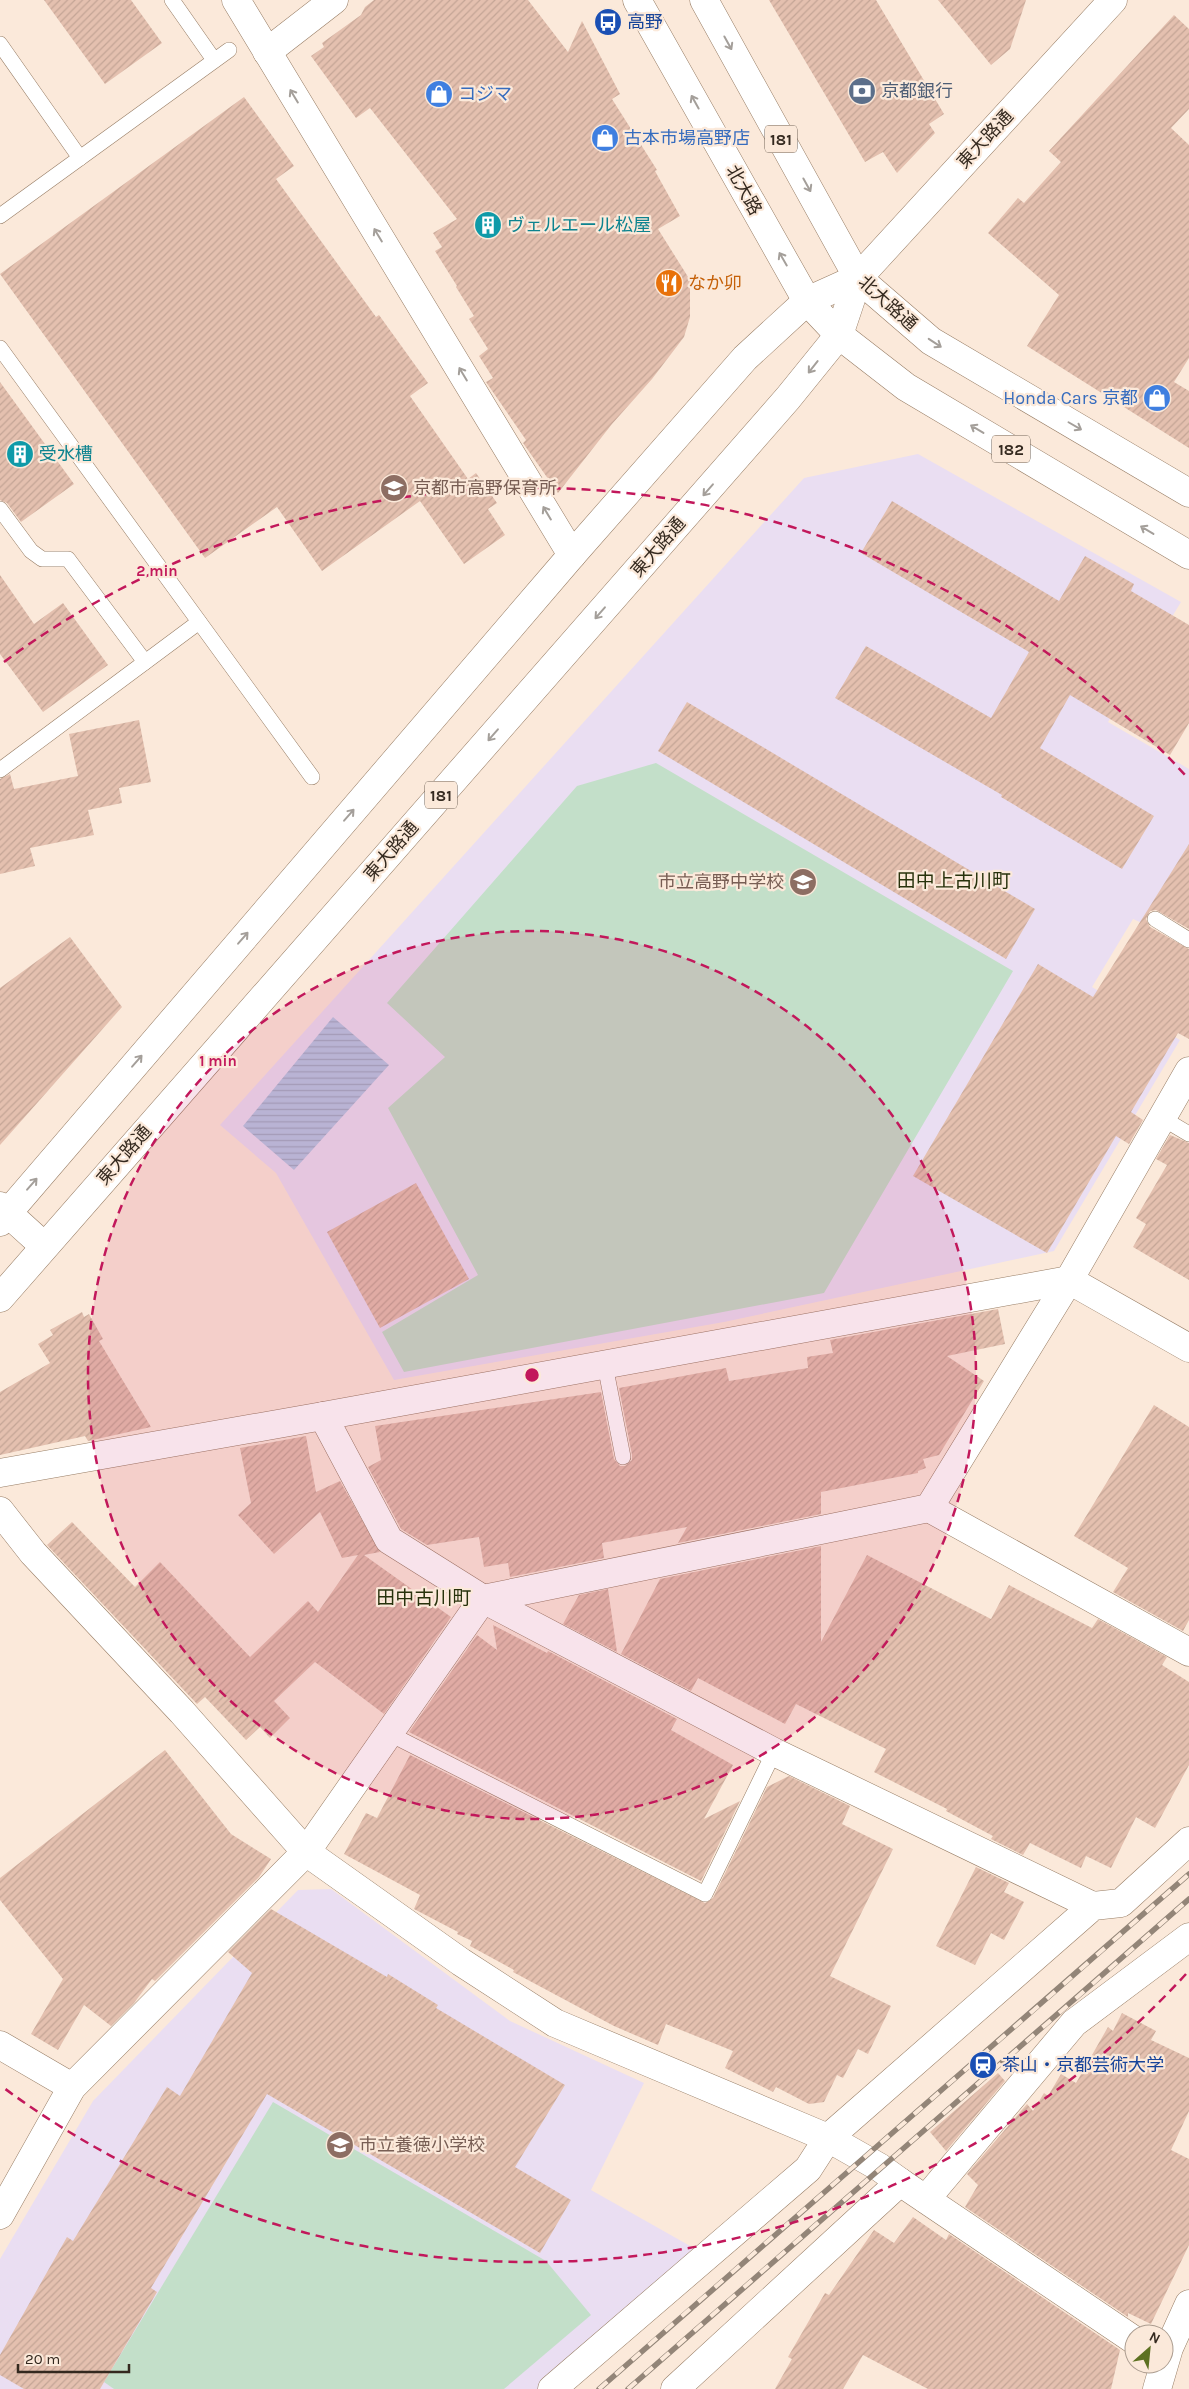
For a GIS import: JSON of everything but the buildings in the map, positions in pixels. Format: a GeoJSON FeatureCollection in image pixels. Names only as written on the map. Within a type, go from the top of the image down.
{"type":"FeatureCollection","features":[{"type":"Feature","properties":{"kind":"street"},"geometry":{"type":"LineString","coordinates":[[236,0],[572,555]]}},
{"type":"Feature","properties":{"kind":"street"},"geometry":{"type":"LineString","coordinates":[[267,52],[334,0]]}},
{"type":"Feature","properties":{"kind":"street","name":"北大路"},"geometry":{"type":"LineString","coordinates":[[637,0],[807,301]]}},
{"type":"Feature","properties":{"kind":"street","name":"北大路通"},"geometry":{"type":"LineString","coordinates":[[704,0],[858,278],[931,341],[1189,493]]}},
{"type":"Feature","properties":{"kind":"street","name":"東大路通"},"geometry":{"type":"LineString","coordinates":[[2,1214],[572,555],[745,358],[807,301],[858,278],[1113,0]]}},
{"type":"Feature","properties":{"kind":"street","name":"東大路通"},"geometry":{"type":"LineString","coordinates":[[0,1298],[788,398],[839,334],[858,278]]}},
{"type":"Feature","properties":{"kind":"street","name":"182"},"geometry":{"type":"LineString","coordinates":[[807,301],[839,334],[906,387],[1189,555]]}},
{"type":"Feature","properties":{"kind":"street"},"geometry":{"type":"LineString","coordinates":[[929,1508],[1069,1280],[1189,1071]]}},
{"type":"Feature","properties":{"kind":"street"},"geometry":{"type":"LineString","coordinates":[[2,1214],[44,1246]]}},
{"type":"Feature","properties":{"kind":"street"},"geometry":{"type":"LineString","coordinates":[[0,1473],[1069,1280],[1189,1348]]}},
{"type":"Feature","properties":{"kind":"street"},"geometry":{"type":"LineString","coordinates":[[323,1416],[389,1540],[483,1599],[774,1752],[1093,1906],[1121,1903],[1189,1841]]}},
{"type":"Feature","properties":{"kind":"street"},"geometry":{"type":"LineString","coordinates":[[0,2215],[72,2087],[306,1852],[483,1599],[929,1508],[1188,1651]]}},
{"type":"Feature","properties":{"kind":"street"},"geometry":{"type":"LineString","coordinates":[[0,1510],[33,1553],[182,1712],[306,1852],[461,1962],[555,2023],[828,2138],[879,2167],[1124,2333]]}},
{"type":"Feature","properties":{"kind":"street"},"geometry":{"type":"LineString","coordinates":[[552,2389],[808,2169],[828,2138],[1093,1906]]}},
{"type":"Feature","properties":{"kind":"street"},"geometry":{"type":"LineString","coordinates":[[926,2199],[1074,2024],[1189,1937]]}},
{"type":"Feature","properties":{"kind":"street"},"geometry":{"type":"LineString","coordinates":[[0,2044],[72,2087]]}},
{"type":"Feature","properties":{"kind":"street"},"geometry":{"type":"LineString","coordinates":[[675,2389],[900,2182]]}},
{"type":"Feature","properties":{"kind":"street"},"geometry":{"type":"LineString","coordinates":[[1174,2348],[1189,2304]]}},
{"type":"Feature","properties":{"kind":"street"},"geometry":{"type":"LineString","coordinates":[[1157,2389],[1163,2374]]}},
{"type":"Feature","properties":{"kind":"lane"},"geometry":{"type":"LineString","coordinates":[[172,0],[214,60]]}},
{"type":"Feature","properties":{"kind":"lane"},"geometry":{"type":"LineString","coordinates":[[0,44],[80,158]]}},
{"type":"Feature","properties":{"kind":"lane"},"geometry":{"type":"LineString","coordinates":[[0,216],[229,50]]}},
{"type":"Feature","properties":{"kind":"lane"},"geometry":{"type":"LineString","coordinates":[[0,348],[312,777]]}},
{"type":"Feature","properties":{"kind":"lane"},"geometry":{"type":"LineString","coordinates":[[0,509],[31,551],[42,559],[68,558],[144,662]]}},
{"type":"Feature","properties":{"kind":"lane"},"geometry":{"type":"LineString","coordinates":[[0,770],[199,622]]}},
{"type":"Feature","properties":{"kind":"lane"},"geometry":{"type":"LineString","coordinates":[[1154,918],[1189,940]]}},
{"type":"Feature","properties":{"kind":"lane"},"geometry":{"type":"LineString","coordinates":[[1162,1118],[1189,1134]]}},
{"type":"Feature","properties":{"kind":"lane"},"geometry":{"type":"LineString","coordinates":[[605,1365],[623,1457]]}},
{"type":"Feature","properties":{"kind":"lane"},"geometry":{"type":"LineString","coordinates":[[388,1733],[706,1894],[774,1752]]}},
{"type":"Feature","properties":{"kind":"shaded area","name":"市立高野中学校"},"geometry":{"type":"Polygon","coordinates":[[[918,454],[1181,602],[1108,722],[1189,769],[1189,846],[1142,923],[1133,919],[1092,987],[1180,1040],[1054,1251],[724,1322],[394,1380],[276,1173],[220,1125],[804,478],[918,454]]]}},
{"type":"Feature","properties":{"kind":"shaded area","name":"市立養徳小学校"},"geometry":{"type":"Polygon","coordinates":[[[331,1889],[510,2021],[644,2083],[591,2190],[699,2251],[538,2389],[0,2389],[0,2259],[93,2101],[298,1890],[331,1889]]]}},
{"type":"Feature","properties":{"kind":"green space"},"geometry":{"type":"Polygon","coordinates":[[[656,763],[1013,971],[824,1293],[404,1372],[382,1332],[478,1275],[388,1108],[445,1057],[387,1003],[577,786],[656,763]]]}},
{"type":"Feature","properties":{"kind":"green space"},"geometry":{"type":"Polygon","coordinates":[[[273,2102],[546,2261],[591,2315],[504,2389],[114,2389],[104,2382],[273,2102]]]}},
{"type":"Feature","properties":{"kind":"water"},"geometry":{"type":"Polygon","coordinates":[[[333,1017],[389,1065],[294,1170],[243,1126],[333,1017]]]}},
{"type":"Feature","properties":{"kind":"railway"},"geometry":{"type":"LineString","coordinates":[[599,2389],[1189,1874]]}},
{"type":"Feature","properties":{"kind":"railway"},"geometry":{"type":"LineString","coordinates":[[628,2389],[1189,1899]]}},
{"type":"Feature","properties":{"kind":"place","name":"高野"},"geometry":{"type":"Point","coordinates":[608,22]}},
{"type":"Feature","properties":{"kind":"place","name":"京都銀行"},"geometry":{"type":"Point","coordinates":[862,91]}},
{"type":"Feature","properties":{"kind":"place","name":"コジマ"},"geometry":{"type":"Point","coordinates":[439,94]}},
{"type":"Feature","properties":{"kind":"place","name":"古本市場高野店"},"geometry":{"type":"Point","coordinates":[605,138]}},
{"type":"Feature","properties":{"kind":"place","name":"ヴェルエール松屋"},"geometry":{"type":"Point","coordinates":[488,225]}},
{"type":"Feature","properties":{"kind":"place","name":"なか卯"},"geometry":{"type":"Point","coordinates":[669,283]}},
{"type":"Feature","properties":{"kind":"place","name":"Honda Cars 京都"},"geometry":{"type":"Point","coordinates":[1157,398]}},
{"type":"Feature","properties":{"kind":"place","name":"受水槽"},"geometry":{"type":"Point","coordinates":[20,454]}},
{"type":"Feature","properties":{"kind":"place","name":"京都市高野保育所"},"geometry":{"type":"Point","coordinates":[394,488]}},
{"type":"Feature","properties":{"kind":"place","name":"市立高野中学校"},"geometry":{"type":"Point","coordinates":[803,882]}},
{"type":"Feature","properties":{"kind":"place","name":"茶山・京都芸術大学"},"geometry":{"type":"Point","coordinates":[983,2065]}},
{"type":"Feature","properties":{"kind":"place","name":"市立養徳小学校"},"geometry":{"type":"Point","coordinates":[340,2145]}},
{"type":"Feature","properties":{"kind":"district","name":"田中上古川町"},"geometry":{"type":"Point","coordinates":[954,881]}},
{"type":"Feature","properties":{"kind":"district","name":"田中古川町"},"geometry":{"type":"Point","coordinates":[424,1598]}}]}
